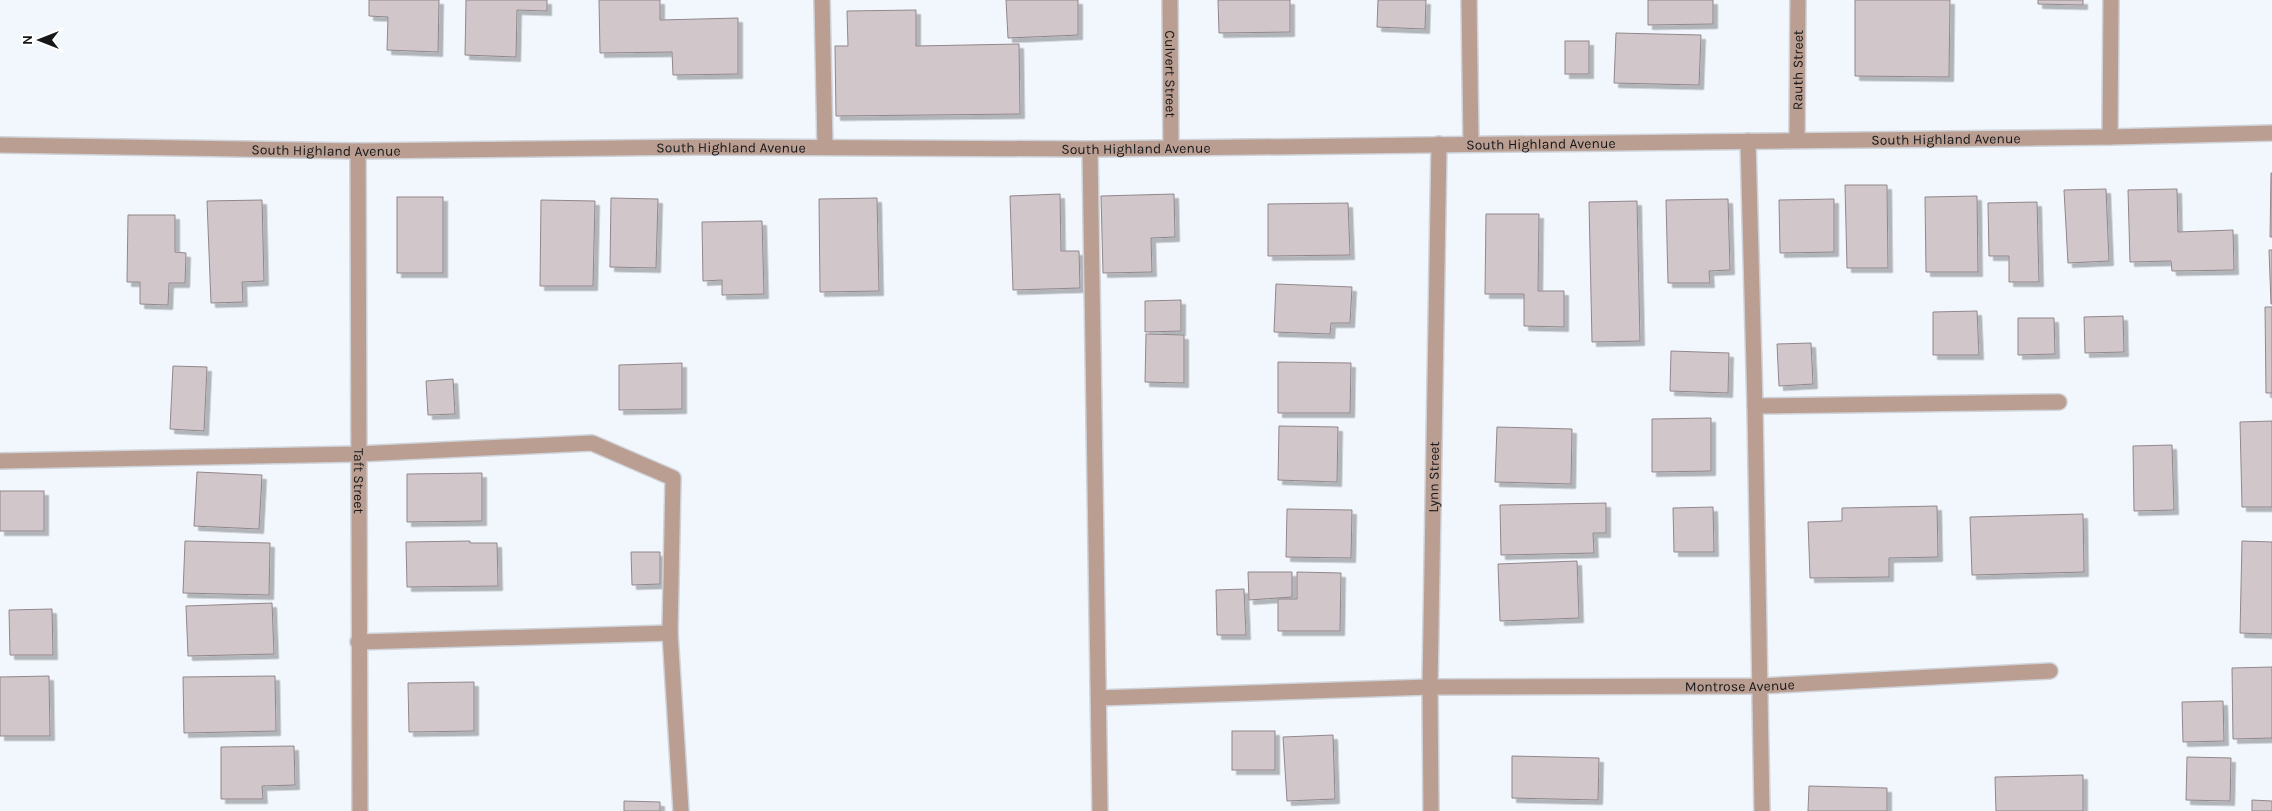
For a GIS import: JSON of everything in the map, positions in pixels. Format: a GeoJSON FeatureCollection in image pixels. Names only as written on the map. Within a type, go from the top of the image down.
{"type":"FeatureCollection","features":[{"type":"Feature","properties":{"kind":"street"},"geometry":{"type":"LineString","coordinates":[[822,0],[825,147]]}},
{"type":"Feature","properties":{"kind":"street","name":"Culvert Street"},"geometry":{"type":"LineString","coordinates":[[1170,0],[1171,147]]}},
{"type":"Feature","properties":{"kind":"street"},"geometry":{"type":"LineString","coordinates":[[1469,0],[1471,144]]}},
{"type":"Feature","properties":{"kind":"street","name":"Rauth Street"},"geometry":{"type":"LineString","coordinates":[[1797,140],[1798,0]]}},
{"type":"Feature","properties":{"kind":"street"},"geometry":{"type":"LineString","coordinates":[[2110,137],[2111,0]]}},
{"type":"Feature","properties":{"kind":"street","name":"South Highland Avenue"},"geometry":{"type":"LineString","coordinates":[[0,145],[358,151],[825,147],[1090,149],[2110,137],[2272,133]]}},
{"type":"Feature","properties":{"kind":"street"},"geometry":{"type":"LineString","coordinates":[[1748,141],[1762,811]]}},
{"type":"Feature","properties":{"kind":"street","name":"Lynn Street"},"geometry":{"type":"LineString","coordinates":[[1431,811],[1430,687],[1439,144]]}},
{"type":"Feature","properties":{"kind":"street"},"geometry":{"type":"LineString","coordinates":[[1090,149],[1100,811]]}},
{"type":"Feature","properties":{"kind":"street","name":"Taft Street"},"geometry":{"type":"LineString","coordinates":[[358,151],[360,811]]}},
{"type":"Feature","properties":{"kind":"street"},"geometry":{"type":"LineString","coordinates":[[1755,406],[2059,402]]}},
{"type":"Feature","properties":{"kind":"street"},"geometry":{"type":"LineString","coordinates":[[0,461],[358,454],[592,442],[674,478],[670,633],[681,811]]}},
{"type":"Feature","properties":{"kind":"street"},"geometry":{"type":"LineString","coordinates":[[358,642],[670,633]]}},
{"type":"Feature","properties":{"kind":"street","name":"Montrose Avenue"},"geometry":{"type":"LineString","coordinates":[[1099,698],[1430,687],[1760,686],[2050,671]]}},
{"type":"Feature","properties":{"kind":"building"},"geometry":{"type":"Polygon","coordinates":[[[369,0],[439,0],[438,52],[387,50],[388,17],[369,16],[369,0]]]}},
{"type":"Feature","properties":{"kind":"building"},"geometry":{"type":"Polygon","coordinates":[[[466,0],[547,0],[547,11],[517,10],[516,57],[465,55],[466,0]]]}},
{"type":"Feature","properties":{"kind":"building"},"geometry":{"type":"Polygon","coordinates":[[[599,0],[660,0],[660,20],[738,18],[738,74],[673,75],[672,52],[600,53],[599,0]]]}},
{"type":"Feature","properties":{"kind":"building"},"geometry":{"type":"Polygon","coordinates":[[[1006,0],[1078,0],[1078,35],[1008,38],[1006,0]]]}},
{"type":"Feature","properties":{"kind":"building"},"geometry":{"type":"Polygon","coordinates":[[[1218,0],[1290,0],[1290,32],[1219,33],[1218,0]]]}},
{"type":"Feature","properties":{"kind":"building"},"geometry":{"type":"Polygon","coordinates":[[[1378,0],[1426,0],[1425,29],[1377,27],[1378,0]]]}},
{"type":"Feature","properties":{"kind":"building"},"geometry":{"type":"Polygon","coordinates":[[[1648,0],[1713,0],[1713,24],[1648,25],[1648,0]]]}},
{"type":"Feature","properties":{"kind":"building"},"geometry":{"type":"Polygon","coordinates":[[[1855,0],[1950,0],[1949,77],[1855,76],[1855,0]]]}},
{"type":"Feature","properties":{"kind":"building"},"geometry":{"type":"Polygon","coordinates":[[[2038,0],[2083,0],[2083,5],[2038,4],[2038,0]]]}},
{"type":"Feature","properties":{"kind":"building"},"geometry":{"type":"Polygon","coordinates":[[[916,10],[916,46],[1019,44],[1020,114],[836,116],[835,46],[848,46],[847,11],[916,10]]]}},
{"type":"Feature","properties":{"kind":"building"},"geometry":{"type":"Polygon","coordinates":[[[1616,33],[1701,35],[1699,85],[1614,83],[1616,33]]]}},
{"type":"Feature","properties":{"kind":"building"},"geometry":{"type":"Polygon","coordinates":[[[1565,41],[1589,41],[1589,74],[1565,74],[1565,41]]]}},
{"type":"Feature","properties":{"kind":"building"},"geometry":{"type":"Polygon","coordinates":[[[2271,173],[2272,237],[2270,237],[2271,173]]]}},
{"type":"Feature","properties":{"kind":"building"},"geometry":{"type":"Polygon","coordinates":[[[1845,185],[1887,185],[1888,268],[1847,268],[1845,185]]]}},
{"type":"Feature","properties":{"kind":"building"},"geometry":{"type":"Polygon","coordinates":[[[2106,189],[2109,261],[2068,263],[2064,190],[2106,189]]]}},
{"type":"Feature","properties":{"kind":"building"},"geometry":{"type":"Polygon","coordinates":[[[2177,189],[2178,232],[2233,230],[2234,270],[2172,271],[2171,261],[2130,262],[2128,190],[2177,189]]]}},
{"type":"Feature","properties":{"kind":"building"},"geometry":{"type":"Polygon","coordinates":[[[1060,194],[1061,251],[1079,251],[1080,288],[1013,290],[1010,196],[1060,194]]]}},
{"type":"Feature","properties":{"kind":"building"},"geometry":{"type":"Polygon","coordinates":[[[1174,194],[1175,237],[1151,238],[1152,272],[1103,273],[1101,196],[1174,194]]]}},
{"type":"Feature","properties":{"kind":"building"},"geometry":{"type":"Polygon","coordinates":[[[1977,196],[1978,272],[1926,272],[1925,197],[1977,196]]]}},
{"type":"Feature","properties":{"kind":"building"},"geometry":{"type":"Polygon","coordinates":[[[397,197],[443,197],[443,273],[397,273],[397,197]]]}},
{"type":"Feature","properties":{"kind":"building"},"geometry":{"type":"Polygon","coordinates":[[[611,198],[658,199],[656,268],[610,267],[611,198]]]}},
{"type":"Feature","properties":{"kind":"building"},"geometry":{"type":"Polygon","coordinates":[[[877,198],[879,291],[820,292],[819,199],[877,198]]]}},
{"type":"Feature","properties":{"kind":"building"},"geometry":{"type":"Polygon","coordinates":[[[1728,199],[1730,270],[1709,271],[1710,283],[1668,283],[1666,200],[1728,199]]]}},
{"type":"Feature","properties":{"kind":"building"},"geometry":{"type":"Polygon","coordinates":[[[1834,199],[1834,252],[1780,253],[1779,200],[1834,199]]]}},
{"type":"Feature","properties":{"kind":"building"},"geometry":{"type":"Polygon","coordinates":[[[262,200],[264,281],[242,282],[243,302],[211,303],[207,201],[262,200]]]}},
{"type":"Feature","properties":{"kind":"building"},"geometry":{"type":"Polygon","coordinates":[[[541,200],[595,201],[593,286],[540,286],[541,200]]]}},
{"type":"Feature","properties":{"kind":"building"},"geometry":{"type":"Polygon","coordinates":[[[1637,201],[1640,341],[1592,342],[1589,202],[1637,201]]]}},
{"type":"Feature","properties":{"kind":"building"},"geometry":{"type":"Polygon","coordinates":[[[2037,202],[2039,282],[2009,282],[2009,256],[1989,256],[1988,203],[2037,202]]]}},
{"type":"Feature","properties":{"kind":"building"},"geometry":{"type":"Polygon","coordinates":[[[1348,203],[1350,255],[1268,256],[1268,204],[1348,203]]]}},
{"type":"Feature","properties":{"kind":"building"},"geometry":{"type":"Polygon","coordinates":[[[1486,214],[1539,214],[1538,291],[1564,291],[1564,327],[1524,326],[1524,294],[1485,294],[1486,214]]]}},
{"type":"Feature","properties":{"kind":"building"},"geometry":{"type":"Polygon","coordinates":[[[128,215],[175,215],[175,252],[186,253],[185,283],[169,283],[168,305],[140,304],[140,282],[127,282],[128,215]]]}},
{"type":"Feature","properties":{"kind":"building"},"geometry":{"type":"Polygon","coordinates":[[[762,221],[764,294],[722,295],[722,280],[703,281],[702,222],[762,221]]]}},
{"type":"Feature","properties":{"kind":"building"},"geometry":{"type":"Polygon","coordinates":[[[2269,250],[2272,250],[2272,304],[2271,304],[2269,250]]]}},
{"type":"Feature","properties":{"kind":"building"},"geometry":{"type":"Polygon","coordinates":[[[1276,284],[1352,287],[1350,323],[1331,323],[1330,334],[1274,332],[1276,284]]]}},
{"type":"Feature","properties":{"kind":"building"},"geometry":{"type":"Polygon","coordinates":[[[1181,300],[1181,331],[1145,332],[1145,301],[1181,300]]]}},
{"type":"Feature","properties":{"kind":"building"},"geometry":{"type":"Polygon","coordinates":[[[2265,307],[2272,307],[2272,393],[2266,393],[2265,307]]]}},
{"type":"Feature","properties":{"kind":"building"},"geometry":{"type":"Polygon","coordinates":[[[1977,311],[1979,355],[1933,355],[1933,312],[1977,311]]]}},
{"type":"Feature","properties":{"kind":"building"},"geometry":{"type":"Polygon","coordinates":[[[2123,316],[2124,352],[2085,353],[2084,317],[2123,316]]]}},
{"type":"Feature","properties":{"kind":"building"},"geometry":{"type":"Polygon","coordinates":[[[2018,318],[2054,318],[2055,354],[2018,355],[2018,318]]]}},
{"type":"Feature","properties":{"kind":"building"},"geometry":{"type":"Polygon","coordinates":[[[1146,334],[1184,335],[1184,383],[1145,382],[1146,334]]]}},
{"type":"Feature","properties":{"kind":"building"},"geometry":{"type":"Polygon","coordinates":[[[1811,343],[1813,384],[1779,386],[1777,344],[1811,343]]]}},
{"type":"Feature","properties":{"kind":"building"},"geometry":{"type":"Polygon","coordinates":[[[1671,351],[1729,353],[1728,393],[1670,391],[1671,351]]]}},
{"type":"Feature","properties":{"kind":"building"},"geometry":{"type":"Polygon","coordinates":[[[1278,362],[1351,363],[1350,413],[1278,413],[1278,362]]]}},
{"type":"Feature","properties":{"kind":"building"},"geometry":{"type":"Polygon","coordinates":[[[682,363],[682,409],[619,410],[619,365],[682,363]]]}},
{"type":"Feature","properties":{"kind":"building"},"geometry":{"type":"Polygon","coordinates":[[[173,366],[207,367],[204,431],[170,429],[173,366]]]}},
{"type":"Feature","properties":{"kind":"building"},"geometry":{"type":"Polygon","coordinates":[[[453,379],[455,414],[428,415],[426,381],[453,379]]]}},
{"type":"Feature","properties":{"kind":"building"},"geometry":{"type":"Polygon","coordinates":[[[1711,418],[1711,471],[1652,472],[1652,419],[1711,418]]]}},
{"type":"Feature","properties":{"kind":"building"},"geometry":{"type":"Polygon","coordinates":[[[2272,421],[2272,507],[2242,507],[2240,422],[2272,421]]]}},
{"type":"Feature","properties":{"kind":"building"},"geometry":{"type":"Polygon","coordinates":[[[1279,426],[1338,427],[1337,482],[1278,480],[1279,426]]]}},
{"type":"Feature","properties":{"kind":"building"},"geometry":{"type":"Polygon","coordinates":[[[1497,427],[1572,429],[1571,484],[1495,482],[1497,427]]]}},
{"type":"Feature","properties":{"kind":"building"},"geometry":{"type":"Polygon","coordinates":[[[2172,445],[2174,510],[2134,511],[2133,446],[2172,445]]]}},
{"type":"Feature","properties":{"kind":"building"},"geometry":{"type":"Polygon","coordinates":[[[197,472],[262,475],[259,529],[194,526],[197,472]]]}},
{"type":"Feature","properties":{"kind":"building"},"geometry":{"type":"Polygon","coordinates":[[[482,473],[482,521],[407,522],[407,474],[482,473]]]}},
{"type":"Feature","properties":{"kind":"building"},"geometry":{"type":"Polygon","coordinates":[[[0,491],[44,491],[44,531],[0,531],[0,491]]]}},
{"type":"Feature","properties":{"kind":"building"},"geometry":{"type":"Polygon","coordinates":[[[1606,503],[1606,533],[1593,533],[1594,553],[1501,555],[1500,505],[1606,503]]]}},
{"type":"Feature","properties":{"kind":"building"},"geometry":{"type":"Polygon","coordinates":[[[1937,506],[1938,557],[1889,558],[1889,577],[1810,578],[1808,522],[1842,521],[1842,508],[1937,506]]]}},
{"type":"Feature","properties":{"kind":"building"},"geometry":{"type":"Polygon","coordinates":[[[1713,507],[1714,552],[1674,552],[1673,508],[1713,507]]]}},
{"type":"Feature","properties":{"kind":"building"},"geometry":{"type":"Polygon","coordinates":[[[1287,509],[1352,510],[1351,558],[1286,557],[1287,509]]]}},
{"type":"Feature","properties":{"kind":"building"},"geometry":{"type":"Polygon","coordinates":[[[2083,514],[2084,572],[1972,575],[1970,517],[2083,514]]]}},
{"type":"Feature","properties":{"kind":"building"},"geometry":{"type":"Polygon","coordinates":[[[185,541],[270,543],[269,595],[183,593],[185,541]]]}},
{"type":"Feature","properties":{"kind":"building"},"geometry":{"type":"Polygon","coordinates":[[[470,541],[470,543],[497,543],[498,586],[407,587],[406,542],[470,541]]]}},
{"type":"Feature","properties":{"kind":"building"},"geometry":{"type":"Polygon","coordinates":[[[2242,541],[2272,542],[2272,634],[2240,633],[2242,541]]]}},
{"type":"Feature","properties":{"kind":"building"},"geometry":{"type":"Polygon","coordinates":[[[631,552],[660,552],[660,584],[632,585],[631,552]]]}},
{"type":"Feature","properties":{"kind":"building"},"geometry":{"type":"Polygon","coordinates":[[[1577,561],[1579,618],[1500,621],[1498,564],[1577,561]]]}},
{"type":"Feature","properties":{"kind":"building"},"geometry":{"type":"Polygon","coordinates":[[[1248,572],[1292,572],[1292,597],[1249,600],[1248,572]]]}},
{"type":"Feature","properties":{"kind":"building"},"geometry":{"type":"Polygon","coordinates":[[[1297,572],[1341,573],[1340,631],[1278,631],[1278,599],[1297,599],[1297,572]]]}},
{"type":"Feature","properties":{"kind":"building"},"geometry":{"type":"Polygon","coordinates":[[[1244,589],[1246,635],[1217,635],[1216,590],[1244,589]]]}},
{"type":"Feature","properties":{"kind":"building"},"geometry":{"type":"Polygon","coordinates":[[[272,603],[274,654],[188,656],[186,606],[272,603]]]}},
{"type":"Feature","properties":{"kind":"building"},"geometry":{"type":"Polygon","coordinates":[[[52,609],[53,655],[10,655],[9,610],[52,609]]]}},
{"type":"Feature","properties":{"kind":"building"},"geometry":{"type":"Polygon","coordinates":[[[2272,667],[2272,738],[2233,739],[2232,668],[2272,667]]]}},
{"type":"Feature","properties":{"kind":"building"},"geometry":{"type":"Polygon","coordinates":[[[49,676],[50,736],[0,736],[0,677],[49,676]]]}},
{"type":"Feature","properties":{"kind":"building"},"geometry":{"type":"Polygon","coordinates":[[[275,676],[276,731],[184,733],[183,677],[275,676]]]}},
{"type":"Feature","properties":{"kind":"building"},"geometry":{"type":"Polygon","coordinates":[[[474,682],[474,731],[409,732],[408,683],[474,682]]]}},
{"type":"Feature","properties":{"kind":"building"},"geometry":{"type":"Polygon","coordinates":[[[2223,701],[2224,741],[2183,742],[2182,702],[2223,701]]]}},
{"type":"Feature","properties":{"kind":"building"},"geometry":{"type":"Polygon","coordinates":[[[1232,731],[1275,731],[1275,770],[1232,770],[1232,731]]]}},
{"type":"Feature","properties":{"kind":"building"},"geometry":{"type":"Polygon","coordinates":[[[1333,735],[1335,799],[1287,801],[1283,737],[1333,735]]]}},
{"type":"Feature","properties":{"kind":"building"},"geometry":{"type":"Polygon","coordinates":[[[294,746],[295,785],[262,786],[263,799],[221,799],[221,747],[294,746]]]}},
{"type":"Feature","properties":{"kind":"building"},"geometry":{"type":"Polygon","coordinates":[[[1512,756],[1599,758],[1598,800],[1512,798],[1512,756]]]}},
{"type":"Feature","properties":{"kind":"building"},"geometry":{"type":"Polygon","coordinates":[[[2187,757],[2231,758],[2230,801],[2186,800],[2187,757]]]}},
{"type":"Feature","properties":{"kind":"building"},"geometry":{"type":"Polygon","coordinates":[[[2083,775],[2083,811],[1996,811],[1995,777],[2083,775]]]}},
{"type":"Feature","properties":{"kind":"building"},"geometry":{"type":"Polygon","coordinates":[[[1809,786],[1887,788],[1887,811],[1808,811],[1809,786]]]}},
{"type":"Feature","properties":{"kind":"building"},"geometry":{"type":"Polygon","coordinates":[[[2252,800],[2272,801],[2272,811],[2252,811],[2252,800]]]}},
{"type":"Feature","properties":{"kind":"building"},"geometry":{"type":"Polygon","coordinates":[[[624,801],[660,802],[660,811],[624,811],[624,801]]]}}]}
